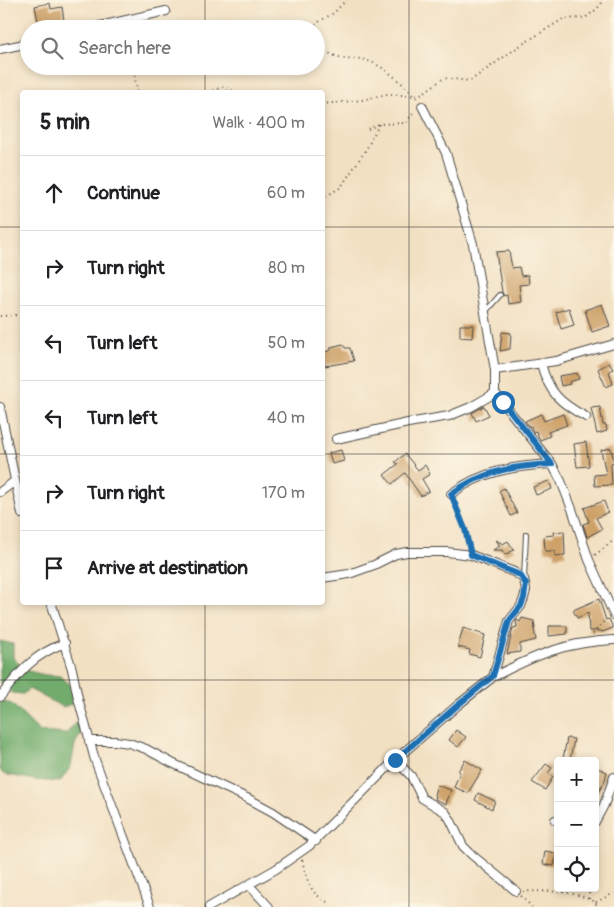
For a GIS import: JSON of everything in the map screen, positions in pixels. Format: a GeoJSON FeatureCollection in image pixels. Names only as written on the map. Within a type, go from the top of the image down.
{"type":"FeatureCollection","features":[{"type":"Feature","properties":{"kind":"street"},"geometry":{"type":"LineString","coordinates":[[126,20],[166,11]]}},
{"type":"Feature","properties":{"kind":"street"},"geometry":{"type":"LineString","coordinates":[[0,50],[20,45]]}},
{"type":"Feature","properties":{"kind":"street"},"geometry":{"type":"LineString","coordinates":[[422,106],[446,153],[473,244],[495,370],[495,393],[552,464],[572,509],[589,560],[613,613]]}},
{"type":"Feature","properties":{"kind":"street"},"geometry":{"type":"LineString","coordinates":[[495,370],[541,364],[614,344]]}},
{"type":"Feature","properties":{"kind":"street"},"geometry":{"type":"LineString","coordinates":[[541,364],[545,379],[554,394],[563,403],[586,417]]}},
{"type":"Feature","properties":{"kind":"street"},"geometry":{"type":"LineString","coordinates":[[336,439],[449,416],[471,407],[495,393]]}},
{"type":"Feature","properties":{"kind":"street"},"geometry":{"type":"LineString","coordinates":[[0,407],[20,505]]}},
{"type":"Feature","properties":{"kind":"street"},"geometry":{"type":"LineString","coordinates":[[451,494],[475,479],[498,470],[552,464]]}},
{"type":"Feature","properties":{"kind":"street"},"geometry":{"type":"LineString","coordinates":[[0,492],[15,481]]}},
{"type":"Feature","properties":{"kind":"street"},"geometry":{"type":"LineString","coordinates":[[325,578],[349,574],[374,565],[396,554],[407,552],[447,552],[471,555],[514,572],[524,579],[526,590],[521,606],[509,621],[493,676]]}},
{"type":"Feature","properties":{"kind":"street"},"geometry":{"type":"LineString","coordinates":[[52,605],[65,643],[89,741],[150,907]]}},
{"type":"Feature","properties":{"kind":"street"},"geometry":{"type":"LineString","coordinates":[[209,907],[249,885],[300,853],[316,840],[395,760],[493,676],[560,647],[586,642],[614,640]]}},
{"type":"Feature","properties":{"kind":"street"},"geometry":{"type":"LineString","coordinates":[[0,697],[26,666],[50,648],[65,643]]}},
{"type":"Feature","properties":{"kind":"street"},"geometry":{"type":"LineString","coordinates":[[89,741],[115,741],[129,743],[146,749],[247,798],[273,812],[316,840]]}},
{"type":"Feature","properties":{"kind":"street"},"geometry":{"type":"LineString","coordinates":[[395,760],[411,776],[422,798],[445,812],[464,846],[472,855],[516,890]]}},
{"type":"Feature","properties":{"kind":"street"},"geometry":{"type":"LineString","coordinates":[[599,814],[614,777]]}},
{"type":"Feature","properties":{"kind":"street"},"geometry":{"type":"LineString","coordinates":[[249,885],[269,907]]}},
{"type":"Feature","properties":{"kind":"lane"},"geometry":{"type":"LineString","coordinates":[[484,312],[500,295]]}},
{"type":"Feature","properties":{"kind":"lane"},"geometry":{"type":"LineString","coordinates":[[524,579],[526,534]]}},
{"type":"Feature","properties":{"kind":"path"},"geometry":{"type":"LineString","coordinates":[[322,20],[334,13],[346,0]]}},
{"type":"Feature","properties":{"kind":"path"},"geometry":{"type":"LineString","coordinates":[[325,104],[362,100],[387,94],[415,96],[423,93],[444,78],[470,81],[518,47],[563,20],[585,18],[597,9],[604,0]]}},
{"type":"Feature","properties":{"kind":"path"},"geometry":{"type":"LineString","coordinates":[[325,52],[347,59],[360,58],[375,64],[405,86],[422,106],[413,112],[406,123],[379,124],[368,129]]}},
{"type":"Feature","properties":{"kind":"path"},"geometry":{"type":"LineString","coordinates":[[135,75],[137,90]]}},
{"type":"Feature","properties":{"kind":"path"},"geometry":{"type":"LineString","coordinates":[[214,90],[223,87],[231,90]]}},
{"type":"Feature","properties":{"kind":"path"},"geometry":{"type":"LineString","coordinates":[[325,196],[341,187],[367,148],[379,124]]}},
{"type":"Feature","properties":{"kind":"path"},"geometry":{"type":"LineString","coordinates":[[0,316],[20,315]]}},
{"type":"Feature","properties":{"kind":"path"},"geometry":{"type":"LineString","coordinates":[[451,494],[465,529],[471,555]]}},
{"type":"Feature","properties":{"kind":"path"},"geometry":{"type":"LineString","coordinates":[[589,560],[614,540]]}},
{"type":"Feature","properties":{"kind":"path"},"geometry":{"type":"LineString","coordinates":[[586,642],[613,613]]}},
{"type":"Feature","properties":{"kind":"path"},"geometry":{"type":"LineString","coordinates":[[300,853],[311,889],[316,896],[329,903]]}},
{"type":"Feature","properties":{"kind":"path"},"geometry":{"type":"LineString","coordinates":[[516,890],[554,890],[576,893],[596,902],[614,893]]}},
{"type":"Feature","properties":{"kind":"path"},"geometry":{"type":"LineString","coordinates":[[516,890],[532,907]]}},
{"type":"Feature","properties":{"kind":"path"},"geometry":{"type":"LineString","coordinates":[[589,892],[589,899]]}},
{"type":"Feature","properties":{"kind":"path"},"geometry":{"type":"LineString","coordinates":[[596,902],[596,907]]}},
{"type":"Feature","properties":{"kind":"green space"},"geometry":{"type":"Polygon","coordinates":[[[0,641],[13,644],[13,658],[28,671],[60,676],[72,686],[74,703],[63,707],[29,689],[23,694],[12,693],[0,683],[0,641]]]}},
{"type":"Feature","properties":{"kind":"green space"},"geometry":{"type":"Polygon","coordinates":[[[0,701],[12,704],[40,732],[66,734],[76,722],[82,721],[85,727],[75,744],[71,766],[60,782],[3,774],[0,770],[0,701]]]}},
{"type":"Feature","properties":{"kind":"building"},"geometry":{"type":"Polygon","coordinates":[[[50,3],[51,9],[62,7],[64,20],[38,20],[35,6],[50,3]]]}},
{"type":"Feature","properties":{"kind":"building"},"geometry":{"type":"Polygon","coordinates":[[[509,251],[512,268],[519,267],[521,276],[528,275],[529,284],[519,285],[521,302],[508,304],[507,295],[504,296],[502,292],[496,252],[509,251]]]}},
{"type":"Feature","properties":{"kind":"building"},"geometry":{"type":"Polygon","coordinates":[[[602,304],[610,326],[592,332],[585,310],[602,304]]]}},
{"type":"Feature","properties":{"kind":"building"},"geometry":{"type":"Polygon","coordinates":[[[569,308],[574,325],[561,329],[556,312],[569,308]]]}},
{"type":"Feature","properties":{"kind":"building"},"geometry":{"type":"Polygon","coordinates":[[[460,325],[473,325],[472,338],[460,337],[460,325]]]}},
{"type":"Feature","properties":{"kind":"building"},"geometry":{"type":"Polygon","coordinates":[[[502,332],[511,333],[510,349],[500,351],[502,332]]]}},
{"type":"Feature","properties":{"kind":"building"},"geometry":{"type":"Polygon","coordinates":[[[343,344],[345,348],[350,348],[354,361],[325,366],[325,352],[331,350],[331,347],[343,344]]]}},
{"type":"Feature","properties":{"kind":"building"},"geometry":{"type":"Polygon","coordinates":[[[609,363],[613,369],[609,371],[613,384],[606,387],[598,369],[609,363]]]}},
{"type":"Feature","properties":{"kind":"building"},"geometry":{"type":"Polygon","coordinates":[[[577,373],[579,379],[561,386],[559,376],[577,373]]]}},
{"type":"Feature","properties":{"kind":"building"},"geometry":{"type":"Polygon","coordinates":[[[484,406],[489,415],[476,421],[472,413],[484,406]]]}},
{"type":"Feature","properties":{"kind":"building"},"geometry":{"type":"Polygon","coordinates":[[[600,407],[603,425],[606,425],[607,431],[597,434],[591,408],[600,407]]]}},
{"type":"Feature","properties":{"kind":"building"},"geometry":{"type":"Polygon","coordinates":[[[541,414],[544,421],[563,414],[567,425],[548,432],[550,436],[540,440],[536,431],[533,432],[531,426],[525,421],[541,414]]]}},
{"type":"Feature","properties":{"kind":"building"},"geometry":{"type":"Polygon","coordinates":[[[586,442],[589,466],[577,467],[574,444],[586,442]]]}},
{"type":"Feature","properties":{"kind":"building"},"geometry":{"type":"Polygon","coordinates":[[[611,448],[614,462],[611,463],[612,485],[595,486],[594,475],[606,474],[601,450],[611,448]]]}},
{"type":"Feature","properties":{"kind":"building"},"geometry":{"type":"Polygon","coordinates":[[[341,450],[344,461],[332,464],[329,453],[341,450]]]}},
{"type":"Feature","properties":{"kind":"building"},"geometry":{"type":"Polygon","coordinates":[[[405,454],[418,470],[425,465],[430,474],[422,479],[429,491],[421,496],[405,473],[392,484],[384,475],[398,464],[395,462],[405,454]]]}},
{"type":"Feature","properties":{"kind":"building"},"geometry":{"type":"Polygon","coordinates":[[[549,481],[552,489],[536,495],[533,487],[549,481]]]}},
{"type":"Feature","properties":{"kind":"building"},"geometry":{"type":"Polygon","coordinates":[[[504,488],[517,513],[511,516],[499,491],[504,488]]]}},
{"type":"Feature","properties":{"kind":"building"},"geometry":{"type":"Polygon","coordinates":[[[604,501],[608,512],[596,518],[602,529],[587,537],[583,524],[589,522],[584,508],[604,501]]]}},
{"type":"Feature","properties":{"kind":"building"},"geometry":{"type":"Polygon","coordinates":[[[564,531],[565,555],[555,556],[555,551],[545,551],[544,536],[554,535],[553,532],[564,531]]]}},
{"type":"Feature","properties":{"kind":"building"},"geometry":{"type":"Polygon","coordinates":[[[496,540],[503,544],[508,541],[514,550],[505,555],[502,550],[493,550],[500,546],[496,540]]]}},
{"type":"Feature","properties":{"kind":"building"},"geometry":{"type":"Polygon","coordinates":[[[599,599],[606,620],[609,619],[613,628],[602,632],[589,631],[588,613],[577,618],[573,610],[599,599]]]}},
{"type":"Feature","properties":{"kind":"building"},"geometry":{"type":"Polygon","coordinates":[[[522,618],[534,621],[536,640],[520,644],[520,652],[507,654],[513,628],[517,627],[516,621],[520,622],[522,618]]]}},
{"type":"Feature","properties":{"kind":"building"},"geometry":{"type":"Polygon","coordinates":[[[549,626],[567,626],[567,634],[549,636],[549,626]]]}},
{"type":"Feature","properties":{"kind":"building"},"geometry":{"type":"Polygon","coordinates":[[[463,628],[485,635],[480,657],[469,654],[470,650],[458,647],[463,628]]]}},
{"type":"Feature","properties":{"kind":"building"},"geometry":{"type":"Polygon","coordinates":[[[456,730],[466,737],[458,747],[449,740],[456,730]]]}},
{"type":"Feature","properties":{"kind":"building"},"geometry":{"type":"Polygon","coordinates":[[[567,738],[574,739],[571,757],[563,757],[567,738]]]}},
{"type":"Feature","properties":{"kind":"building"},"geometry":{"type":"Polygon","coordinates":[[[465,760],[482,770],[468,793],[454,787],[460,772],[458,771],[465,760]]]}},
{"type":"Feature","properties":{"kind":"building"},"geometry":{"type":"Polygon","coordinates":[[[546,764],[552,768],[548,773],[553,777],[545,790],[532,782],[546,764]]]}},
{"type":"Feature","properties":{"kind":"building"},"geometry":{"type":"Polygon","coordinates":[[[599,769],[607,772],[604,783],[599,791],[599,769]]]}},
{"type":"Feature","properties":{"kind":"building"},"geometry":{"type":"Polygon","coordinates":[[[437,785],[451,790],[446,804],[435,799],[436,795],[434,795],[437,785]]]}},
{"type":"Feature","properties":{"kind":"building"},"geometry":{"type":"Polygon","coordinates":[[[478,793],[495,801],[492,809],[475,800],[478,793]]]}},
{"type":"Feature","properties":{"kind":"building"},"geometry":{"type":"Polygon","coordinates":[[[545,851],[554,853],[554,866],[543,864],[545,851]]]}},
{"type":"Feature","properties":{"kind":"route"},"geometry":{"type":"LineString","coordinates":[[395,760],[493,676],[509,621],[521,606],[524,598],[526,584],[520,575],[471,555],[465,529],[451,494],[475,479],[498,470],[552,464],[503,402]]}}]}
